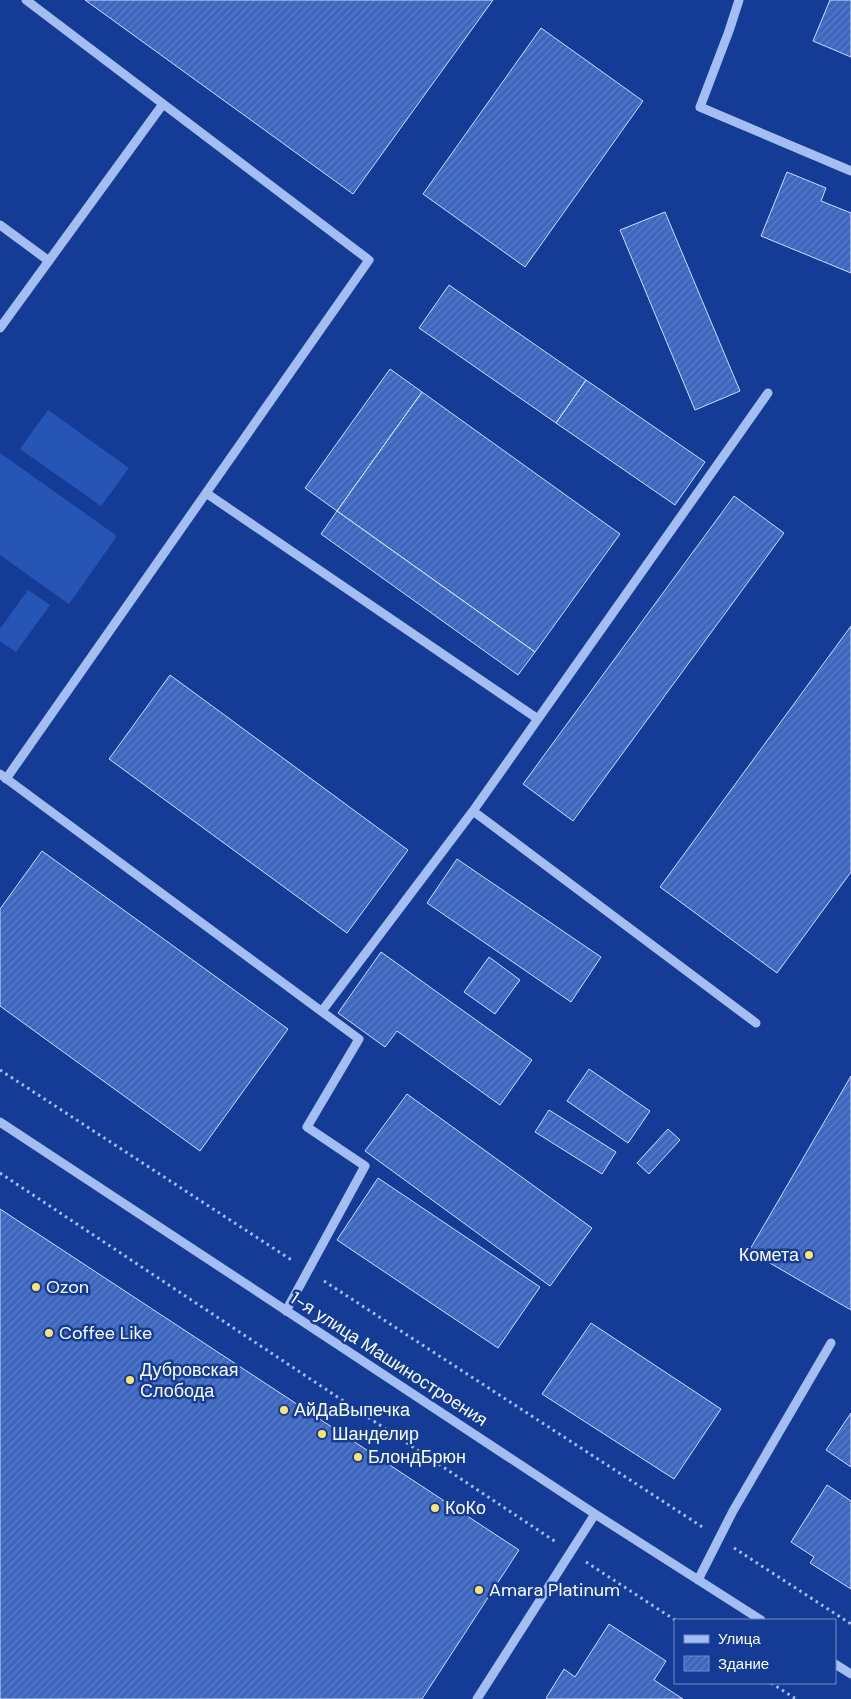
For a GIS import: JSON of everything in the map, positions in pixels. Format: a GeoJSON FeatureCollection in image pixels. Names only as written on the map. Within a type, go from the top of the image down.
{"type":"FeatureCollection","features":[{"type":"Feature","properties":{"kind":"street"},"geometry":{"type":"LineString","coordinates":[[26,0],[369,260],[206,493],[3,777],[359,1039],[307,1127],[365,1166],[286,1311]]}},
{"type":"Feature","properties":{"kind":"street"},"geometry":{"type":"LineString","coordinates":[[739,0],[700,107],[851,171]]}},
{"type":"Feature","properties":{"kind":"street"},"geometry":{"type":"LineString","coordinates":[[0,328],[163,104]]}},
{"type":"Feature","properties":{"kind":"street"},"geometry":{"type":"LineString","coordinates":[[0,225],[49,261]]}},
{"type":"Feature","properties":{"kind":"street"},"geometry":{"type":"LineString","coordinates":[[322,1011],[473,811],[768,393]]}},
{"type":"Feature","properties":{"kind":"street"},"geometry":{"type":"LineString","coordinates":[[206,493],[538,719]]}},
{"type":"Feature","properties":{"kind":"street"},"geometry":{"type":"LineString","coordinates":[[473,811],[756,1023]]}},
{"type":"Feature","properties":{"kind":"street","name":"1-я улица Машиностроения"},"geometry":{"type":"LineString","coordinates":[[0,1122],[595,1514],[760,1619]]}},
{"type":"Feature","properties":{"kind":"street"},"geometry":{"type":"LineString","coordinates":[[698,1580],[733,1511],[831,1342]]}},
{"type":"Feature","properties":{"kind":"street"},"geometry":{"type":"LineString","coordinates":[[477,1699],[595,1514]]}},
{"type":"Feature","properties":{"kind":"street"},"geometry":{"type":"LineString","coordinates":[[836,1665],[851,1674]]}},
{"type":"Feature","properties":{"kind":"path"},"geometry":{"type":"LineString","coordinates":[[0,1070],[851,1624]]}},
{"type":"Feature","properties":{"kind":"path"},"geometry":{"type":"LineString","coordinates":[[0,1173],[674,1619]]}},
{"type":"Feature","properties":{"kind":"path"},"geometry":{"type":"LineString","coordinates":[[773,1684],[796,1699]]}},
{"type":"Feature","properties":{"kind":"shaded area"},"geometry":{"type":"Polygon","coordinates":[[[48,410],[129,468],[101,506],[20,449],[48,410]]]}},
{"type":"Feature","properties":{"kind":"shaded area"},"geometry":{"type":"Polygon","coordinates":[[[0,453],[117,536],[69,604],[0,555],[0,453]]]}},
{"type":"Feature","properties":{"kind":"shaded area"},"geometry":{"type":"Polygon","coordinates":[[[28,590],[50,605],[16,652],[0,641],[0,629],[28,590]]]}},
{"type":"Feature","properties":{"kind":"building"},"geometry":{"type":"Polygon","coordinates":[[[85,0],[493,0],[353,194],[85,0]]]}},
{"type":"Feature","properties":{"kind":"building"},"geometry":{"type":"Polygon","coordinates":[[[830,0],[851,0],[851,57],[813,41],[830,0]]]}},
{"type":"Feature","properties":{"kind":"building"},"geometry":{"type":"Polygon","coordinates":[[[541,28],[643,101],[525,267],[423,194],[541,28]]]}},
{"type":"Feature","properties":{"kind":"building"},"geometry":{"type":"Polygon","coordinates":[[[787,172],[826,188],[821,201],[851,213],[851,273],[761,236],[787,172]]]}},
{"type":"Feature","properties":{"kind":"building"},"geometry":{"type":"Polygon","coordinates":[[[665,212],[740,391],[695,410],[620,230],[665,212]]]}},
{"type":"Feature","properties":{"kind":"building"},"geometry":{"type":"Polygon","coordinates":[[[449,285],[586,380],[556,423],[419,328],[449,285]]]}},
{"type":"Feature","properties":{"kind":"building"},"geometry":{"type":"Polygon","coordinates":[[[390,369],[422,392],[337,511],[305,488],[390,369]]]}},
{"type":"Feature","properties":{"kind":"building"},"geometry":{"type":"Polygon","coordinates":[[[586,380],[705,462],[675,505],[556,423],[586,380]]]}},
{"type":"Feature","properties":{"kind":"building"},"geometry":{"type":"Polygon","coordinates":[[[422,392],[620,534],[535,652],[337,511],[422,392]]]}},
{"type":"Feature","properties":{"kind":"building"},"geometry":{"type":"Polygon","coordinates":[[[734,496],[784,533],[573,821],[523,784],[734,496]]]}},
{"type":"Feature","properties":{"kind":"building"},"geometry":{"type":"Polygon","coordinates":[[[337,511],[535,652],[518,675],[321,534],[337,511]]]}},
{"type":"Feature","properties":{"kind":"building"},"geometry":{"type":"Polygon","coordinates":[[[851,626],[851,872],[777,973],[660,887],[851,626]]]}},
{"type":"Feature","properties":{"kind":"building"},"geometry":{"type":"Polygon","coordinates":[[[170,675],[408,850],[347,933],[109,759],[170,675]]]}},
{"type":"Feature","properties":{"kind":"building"},"geometry":{"type":"Polygon","coordinates":[[[42,851],[288,1029],[200,1151],[0,1006],[0,909],[42,851]]]}},
{"type":"Feature","properties":{"kind":"building"},"geometry":{"type":"Polygon","coordinates":[[[457,859],[601,957],[571,1002],[427,903],[457,859]]]}},
{"type":"Feature","properties":{"kind":"building"},"geometry":{"type":"Polygon","coordinates":[[[381,952],[532,1060],[500,1105],[397,1031],[385,1047],[338,1013],[381,952]]]}},
{"type":"Feature","properties":{"kind":"building"},"geometry":{"type":"Polygon","coordinates":[[[489,957],[520,980],[495,1014],[464,992],[489,957]]]}},
{"type":"Feature","properties":{"kind":"building"},"geometry":{"type":"Polygon","coordinates":[[[589,1069],[650,1111],[628,1143],[567,1101],[589,1069]]]}},
{"type":"Feature","properties":{"kind":"building"},"geometry":{"type":"Polygon","coordinates":[[[851,1076],[851,1310],[749,1251],[851,1076]]]}},
{"type":"Feature","properties":{"kind":"building"},"geometry":{"type":"Polygon","coordinates":[[[407,1094],[592,1228],[550,1286],[365,1151],[407,1094]]]}},
{"type":"Feature","properties":{"kind":"building"},"geometry":{"type":"Polygon","coordinates":[[[549,1110],[616,1152],[602,1174],[535,1132],[549,1110]]]}},
{"type":"Feature","properties":{"kind":"building"},"geometry":{"type":"Polygon","coordinates":[[[668,1129],[680,1140],[649,1174],[637,1163],[668,1129]]]}},
{"type":"Feature","properties":{"kind":"building"},"geometry":{"type":"Polygon","coordinates":[[[378,1178],[540,1287],[498,1348],[337,1240],[378,1178]]]}},
{"type":"Feature","properties":{"kind":"building","name":"Дубровская Слобода"},"geometry":{"type":"Polygon","coordinates":[[[0,1209],[519,1550],[422,1699],[0,1699],[0,1209]]]}},
{"type":"Feature","properties":{"kind":"building"},"geometry":{"type":"Polygon","coordinates":[[[591,1323],[721,1409],[674,1479],[542,1394],[591,1323]]]}},
{"type":"Feature","properties":{"kind":"building"},"geometry":{"type":"Polygon","coordinates":[[[851,1413],[851,1467],[826,1450],[851,1413]]]}},
{"type":"Feature","properties":{"kind":"building"},"geometry":{"type":"Polygon","coordinates":[[[827,1485],[851,1501],[851,1589],[810,1563],[814,1557],[791,1542],[827,1485]]]}},
{"type":"Feature","properties":{"kind":"building"},"geometry":{"type":"Polygon","coordinates":[[[609,1624],[666,1661],[654,1680],[683,1699],[546,1698],[564,1669],[575,1677],[609,1624]]]}},
{"type":"Feature","properties":{"kind":"place","name":"Комета"},"geometry":{"type":"Point","coordinates":[809,1255]}},
{"type":"Feature","properties":{"kind":"place","name":"Ozon"},"geometry":{"type":"Point","coordinates":[36,1287]}},
{"type":"Feature","properties":{"kind":"place","name":"Coffee Like"},"geometry":{"type":"Point","coordinates":[49,1333]}},
{"type":"Feature","properties":{"kind":"place","name":"Дубровская Слобода"},"geometry":{"type":"Point","coordinates":[130,1380]}},
{"type":"Feature","properties":{"kind":"place","name":"АйДаВыпечка"},"geometry":{"type":"Point","coordinates":[284,1410]}},
{"type":"Feature","properties":{"kind":"place","name":"Шанделир"},"geometry":{"type":"Point","coordinates":[322,1434]}},
{"type":"Feature","properties":{"kind":"place","name":"БлондБрюн"},"geometry":{"type":"Point","coordinates":[358,1457]}},
{"type":"Feature","properties":{"kind":"place","name":"КоКо"},"geometry":{"type":"Point","coordinates":[435,1508]}},
{"type":"Feature","properties":{"kind":"place","name":"Amara Platinum"},"geometry":{"type":"Point","coordinates":[479,1590]}}]}
